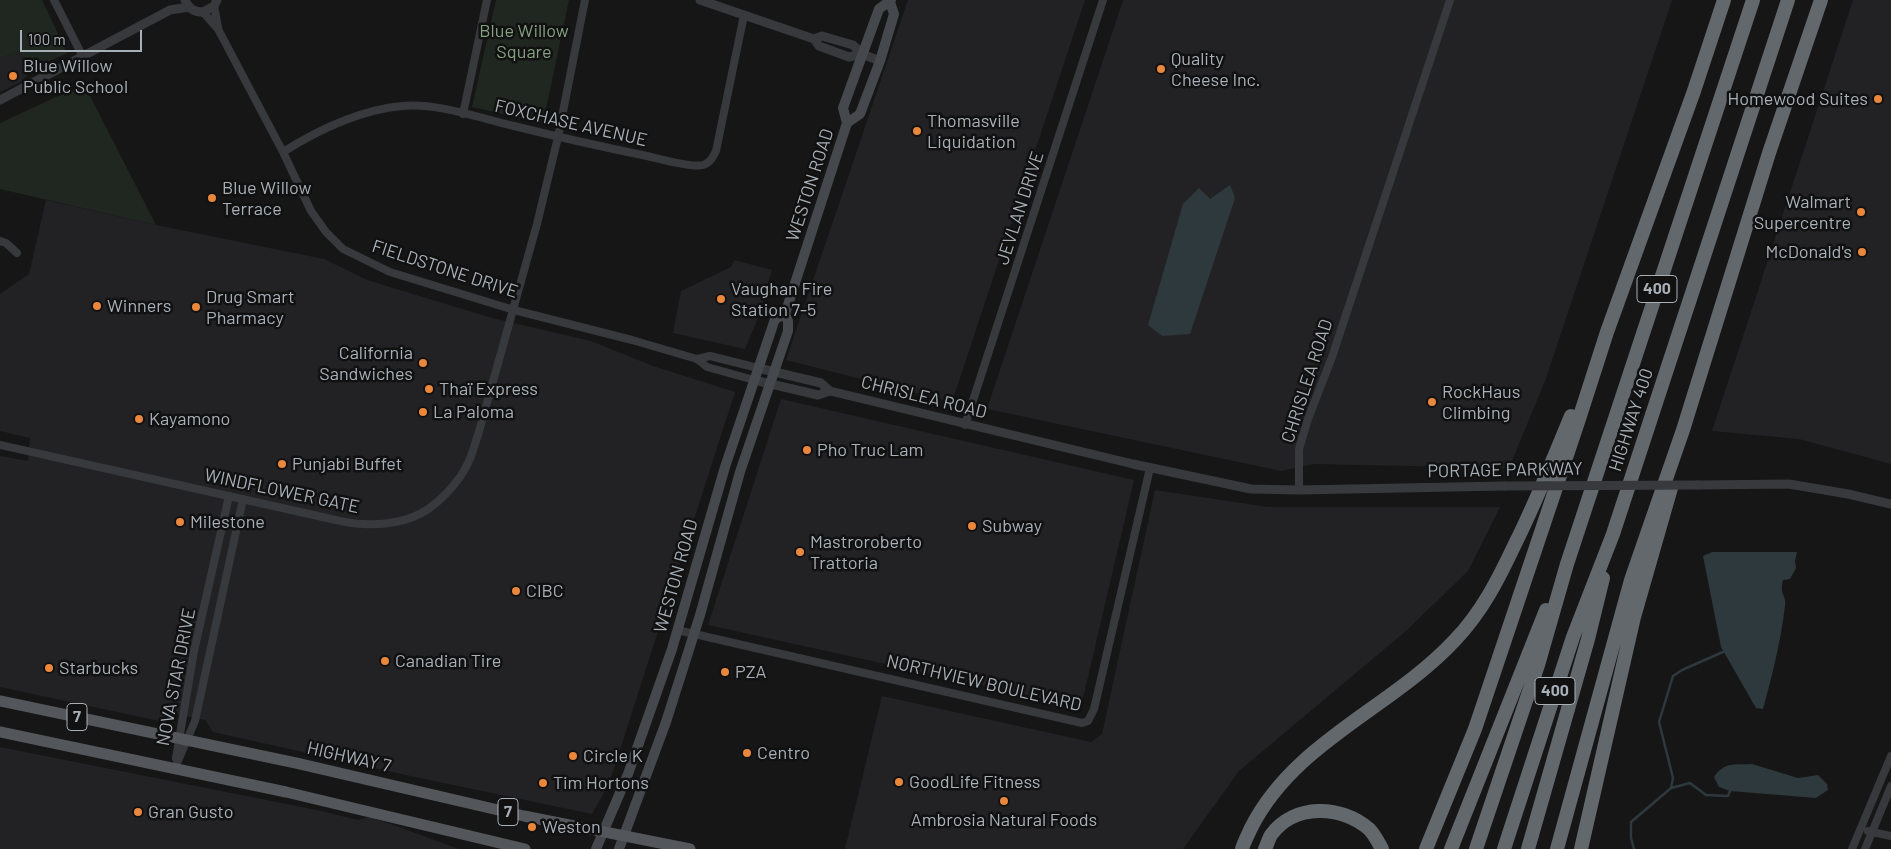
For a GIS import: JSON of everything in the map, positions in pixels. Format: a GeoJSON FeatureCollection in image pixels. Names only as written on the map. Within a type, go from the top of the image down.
{"type":"FeatureCollection","features":[{"type":"Feature","properties":{"kind":"highway"},"geometry":{"type":"LineString","coordinates":[[1426,849],[1475,729],[1607,332],[1724,0]]}},
{"type":"Feature","properties":{"kind":"highway","name":"HIGHWAY 400"},"geometry":{"type":"LineString","coordinates":[[1476,849],[1538,665],[1567,564],[1753,0]]}},
{"type":"Feature","properties":{"kind":"highway","name":"HIGHWAY 400"},"geometry":{"type":"LineString","coordinates":[[1504,849],[1573,637],[1613,534],[1788,0]]}},
{"type":"Feature","properties":{"kind":"highway"},"geometry":{"type":"LineString","coordinates":[[1557,849],[1631,580],[1683,430],[1769,153],[1821,0]]}},
{"type":"Feature","properties":{"kind":"highway"},"geometry":{"type":"LineString","coordinates":[[1242,849],[1259,813],[1280,783],[1314,752],[1418,674],[1455,640],[1476,615],[1497,583],[1522,530],[1607,332]]}},
{"type":"Feature","properties":{"kind":"highway"},"geometry":{"type":"LineString","coordinates":[[1581,849],[1634,617],[1666,508],[1683,430]]}},
{"type":"Feature","properties":{"kind":"highway"},"geometry":{"type":"LineString","coordinates":[[1528,849],[1588,639],[1613,534]]}},
{"type":"Feature","properties":{"kind":"highway"},"geometry":{"type":"LineString","coordinates":[[1451,849],[1528,654],[1567,564]]}},
{"type":"Feature","properties":{"kind":"highway"},"geometry":{"type":"LineString","coordinates":[[1265,849],[1272,834],[1291,817],[1305,812],[1322,811],[1347,816],[1369,829],[1382,849]]}},
{"type":"Feature","properties":{"kind":"main road","name":"WESTON ROAD"},"geometry":{"type":"LineString","coordinates":[[619,849],[666,722],[694,634],[740,472],[788,331],[788,321],[785,314],[847,123],[843,108],[879,9],[890,1],[894,14],[880,61],[860,114],[847,123]]}},
{"type":"Feature","properties":{"kind":"main road","name":"WESTON ROAD"},"geometry":{"type":"LineString","coordinates":[[596,849],[628,774],[677,630],[725,466],[774,319],[785,314]]}},
{"type":"Feature","properties":{"kind":"main road","name":"HIGHWAY 7"},"geometry":{"type":"LineString","coordinates":[[0,701],[183,738],[524,816],[690,849]]}},
{"type":"Feature","properties":{"kind":"main road","name":"7"},"geometry":{"type":"LineString","coordinates":[[0,732],[286,792],[525,849]]}},
{"type":"Feature","properties":{"kind":"street"},"geometry":{"type":"LineString","coordinates":[[54,0],[83,57]]}},
{"type":"Feature","properties":{"kind":"street"},"geometry":{"type":"LineString","coordinates":[[170,10],[180,0]]}},
{"type":"Feature","properties":{"kind":"street"},"geometry":{"type":"LineString","coordinates":[[463,114],[487,0]]}},
{"type":"Feature","properties":{"kind":"street","name":"WINDFLOWER GATE"},"geometry":{"type":"LineString","coordinates":[[0,445],[334,520],[363,524],[396,522],[415,517],[431,506],[455,485],[469,461],[514,310],[558,137],[585,0]]}},
{"type":"Feature","properties":{"kind":"street"},"geometry":{"type":"LineString","coordinates":[[700,0],[814,39],[822,36],[853,45],[862,54],[880,61]]}},
{"type":"Feature","properties":{"kind":"street","name":"JEVLAN DRIVE"},"geometry":{"type":"LineString","coordinates":[[965,425],[1103,0]]}},
{"type":"Feature","properties":{"kind":"street","name":"CHRISLEA ROAD"},"geometry":{"type":"LineString","coordinates":[[775,372],[821,383],[830,391],[1150,468],[1251,489],[1298,490],[1299,449],[1308,419],[1332,357],[1450,0]]}},
{"type":"Feature","properties":{"kind":"street"},"geometry":{"type":"LineString","coordinates":[[0,100],[170,10],[187,4],[193,10],[203,12],[215,3]]}},
{"type":"Feature","properties":{"kind":"street","name":"FIELDSTONE DRIVE"},"geometry":{"type":"LineString","coordinates":[[215,3],[218,29]]}},
{"type":"Feature","properties":{"kind":"street","name":"FIELDSTONE DRIVE"},"geometry":{"type":"LineString","coordinates":[[203,12],[218,29],[283,152],[311,211],[326,232],[344,249],[390,272],[514,310],[632,340],[697,359],[708,367],[771,384]]}},
{"type":"Feature","properties":{"kind":"street","name":"FOXCHASE AVENUE"},"geometry":{"type":"LineString","coordinates":[[283,152],[311,135],[339,123],[373,112],[403,106],[435,108],[558,137],[694,165],[702,165],[708,163],[716,152],[744,14]]}},
{"type":"Feature","properties":{"kind":"street"},"geometry":{"type":"LineString","coordinates":[[0,241],[6,243],[17,253]]}},
{"type":"Feature","properties":{"kind":"street","name":"FIELDSTONE DRIVE"},"geometry":{"type":"LineString","coordinates":[[697,359],[710,356],[775,372]]}},
{"type":"Feature","properties":{"kind":"street","name":"CHRISLEA ROAD"},"geometry":{"type":"LineString","coordinates":[[771,384],[818,396],[830,391]]}},
{"type":"Feature","properties":{"kind":"street","name":"NORTHVIEW BOULEVARD"},"geometry":{"type":"LineString","coordinates":[[677,630],[1082,723],[1088,721],[1094,709],[1150,468]]}},
{"type":"Feature","properties":{"kind":"street","name":"PORTAGE PARKWAY"},"geometry":{"type":"LineString","coordinates":[[1298,490],[1789,484],[1848,494],[1891,504]]}},
{"type":"Feature","properties":{"kind":"street","name":"NOVA STAR DRIVE"},"geometry":{"type":"LineString","coordinates":[[175,768],[183,738],[194,651],[229,496]]}},
{"type":"Feature","properties":{"kind":"street","name":"NOVA STAR DRIVE"},"geometry":{"type":"LineString","coordinates":[[183,738],[195,722],[243,499]]}},
{"type":"Feature","properties":{"kind":"street"},"geometry":{"type":"LineString","coordinates":[[1852,849],[1891,756]]}},
{"type":"Feature","properties":{"kind":"street"},"geometry":{"type":"LineString","coordinates":[[1865,849],[1891,786]]}},
{"type":"Feature","properties":{"kind":"street"},"geometry":{"type":"LineString","coordinates":[[1860,830],[1891,836]]}},
{"type":"Feature","properties":{"kind":"shaded area"},"geometry":{"type":"Polygon","coordinates":[[[908,0],[1085,0],[952,402],[786,360],[908,0]]]}},
{"type":"Feature","properties":{"kind":"shaded area"},"geometry":{"type":"Polygon","coordinates":[[[1123,0],[1672,0],[1545,381],[1509,468],[1313,464],[1281,471],[987,409],[1123,0]]]}},
{"type":"Feature","properties":{"kind":"shaded area"},"geometry":{"type":"Polygon","coordinates":[[[1853,0],[1891,0],[1891,464],[1799,439],[1712,431],[1853,0]]]}},
{"type":"Feature","properties":{"kind":"shaded area","name":"Blue Willow Public School"},"geometry":{"type":"Polygon","coordinates":[[[19,51],[32,70],[21,82],[0,92],[0,58],[19,51]]]}},
{"type":"Feature","properties":{"kind":"shaded area"},"geometry":{"type":"Polygon","coordinates":[[[1230,185],[1235,198],[1190,334],[1162,336],[1148,325],[1183,204],[1199,188],[1210,199],[1230,185]]]}},
{"type":"Feature","properties":{"kind":"shaded area"},"geometry":{"type":"Polygon","coordinates":[[[46,200],[156,225],[324,259],[367,280],[492,318],[591,341],[653,366],[735,392],[609,784],[592,814],[213,732],[205,720],[171,713],[159,721],[0,687],[0,456],[28,461],[30,438],[0,431],[0,294],[29,274],[46,200]]]}},
{"type":"Feature","properties":{"kind":"shaded area"},"geometry":{"type":"Polygon","coordinates":[[[734,260],[772,270],[758,318],[745,349],[673,333],[681,291],[731,267],[734,260]]]}},
{"type":"Feature","properties":{"kind":"shaded area"},"geometry":{"type":"Polygon","coordinates":[[[781,399],[1134,480],[1081,707],[708,625],[781,399]]]}},
{"type":"Feature","properties":{"kind":"shaded area"},"geometry":{"type":"Polygon","coordinates":[[[1155,490],[1268,507],[1500,507],[1468,571],[1406,631],[1239,771],[1183,849],[845,849],[882,696],[1091,742],[1102,734],[1155,490]]]}},
{"type":"Feature","properties":{"kind":"shaded area"},"geometry":{"type":"Polygon","coordinates":[[[1712,552],[1797,552],[1796,568],[1790,579],[1783,580],[1782,589],[1785,602],[1783,619],[1776,658],[1763,709],[1756,708],[1721,647],[1703,556],[1712,552]]]}},
{"type":"Feature","properties":{"kind":"shaded area"},"geometry":{"type":"Polygon","coordinates":[[[0,747],[317,810],[358,820],[369,817],[459,849],[0,849],[0,747]]]}},
{"type":"Feature","properties":{"kind":"shaded area"},"geometry":{"type":"Polygon","coordinates":[[[1752,764],[1798,778],[1818,775],[1827,784],[1828,790],[1816,798],[1730,791],[1719,787],[1714,777],[1722,768],[1731,765],[1752,764]]]}},
{"type":"Feature","properties":{"kind":"green space"},"geometry":{"type":"Polygon","coordinates":[[[0,0],[42,0],[67,53],[32,70],[19,51],[0,58],[0,0]]]}},
{"type":"Feature","properties":{"kind":"green space","name":"Blue Willow Square"},"geometry":{"type":"Polygon","coordinates":[[[496,0],[569,0],[543,123],[472,107],[496,0]]]}},
{"type":"Feature","properties":{"kind":"green space"},"geometry":{"type":"Polygon","coordinates":[[[84,84],[156,225],[0,189],[0,123],[84,84]]]}},
{"type":"Feature","properties":{"kind":"waterway"},"geometry":{"type":"LineString","coordinates":[[1671,788],[1673,778],[1659,722],[1673,676],[1682,670],[1723,652]]}},
{"type":"Feature","properties":{"kind":"waterway"},"geometry":{"type":"LineString","coordinates":[[1634,849],[1631,838],[1631,822],[1671,788],[1690,783],[1706,795],[1728,796],[1730,791]]}},
{"type":"Feature","properties":{"kind":"place","name":"Quality Cheese Inc."},"geometry":{"type":"Point","coordinates":[1161,69]}},
{"type":"Feature","properties":{"kind":"place","name":"Blue Willow Public School"},"geometry":{"type":"Point","coordinates":[13,76]}},
{"type":"Feature","properties":{"kind":"place","name":"Homewood Suites"},"geometry":{"type":"Point","coordinates":[1878,99]}},
{"type":"Feature","properties":{"kind":"place","name":"Thomasville Liquidation"},"geometry":{"type":"Point","coordinates":[917,131]}},
{"type":"Feature","properties":{"kind":"place","name":"Blue Willow Terrace"},"geometry":{"type":"Point","coordinates":[212,198]}},
{"type":"Feature","properties":{"kind":"place","name":"Walmart Supercentre"},"geometry":{"type":"Point","coordinates":[1861,212]}},
{"type":"Feature","properties":{"kind":"place","name":"McDonald's"},"geometry":{"type":"Point","coordinates":[1862,252]}},
{"type":"Feature","properties":{"kind":"place","name":"Vaughan Fire Station 7-5"},"geometry":{"type":"Point","coordinates":[721,299]}},
{"type":"Feature","properties":{"kind":"place","name":"Winners"},"geometry":{"type":"Point","coordinates":[97,306]}},
{"type":"Feature","properties":{"kind":"place","name":"Drug Smart Pharmacy"},"geometry":{"type":"Point","coordinates":[196,307]}},
{"type":"Feature","properties":{"kind":"place","name":"California Sandwiches"},"geometry":{"type":"Point","coordinates":[423,363]}},
{"type":"Feature","properties":{"kind":"place","name":"Thaï Express"},"geometry":{"type":"Point","coordinates":[429,389]}},
{"type":"Feature","properties":{"kind":"place","name":"RockHaus Climbing"},"geometry":{"type":"Point","coordinates":[1432,402]}},
{"type":"Feature","properties":{"kind":"place","name":"La Paloma"},"geometry":{"type":"Point","coordinates":[423,412]}},
{"type":"Feature","properties":{"kind":"place","name":"Kayamono"},"geometry":{"type":"Point","coordinates":[139,419]}},
{"type":"Feature","properties":{"kind":"place","name":"Pho Truc Lam"},"geometry":{"type":"Point","coordinates":[807,450]}},
{"type":"Feature","properties":{"kind":"place","name":"Punjabi Buffet"},"geometry":{"type":"Point","coordinates":[282,464]}},
{"type":"Feature","properties":{"kind":"place","name":"Milestone"},"geometry":{"type":"Point","coordinates":[180,522]}},
{"type":"Feature","properties":{"kind":"place","name":"Subway"},"geometry":{"type":"Point","coordinates":[972,526]}},
{"type":"Feature","properties":{"kind":"place","name":"Mastroroberto Trattoria"},"geometry":{"type":"Point","coordinates":[800,552]}},
{"type":"Feature","properties":{"kind":"place","name":"CIBC"},"geometry":{"type":"Point","coordinates":[516,591]}},
{"type":"Feature","properties":{"kind":"place","name":"Canadian Tire"},"geometry":{"type":"Point","coordinates":[385,661]}},
{"type":"Feature","properties":{"kind":"place","name":"Starbucks"},"geometry":{"type":"Point","coordinates":[49,668]}},
{"type":"Feature","properties":{"kind":"place","name":"PZA"},"geometry":{"type":"Point","coordinates":[725,672]}},
{"type":"Feature","properties":{"kind":"place","name":"Centro"},"geometry":{"type":"Point","coordinates":[747,753]}},
{"type":"Feature","properties":{"kind":"place","name":"Circle K"},"geometry":{"type":"Point","coordinates":[573,756]}},
{"type":"Feature","properties":{"kind":"place","name":"GoodLife Fitness"},"geometry":{"type":"Point","coordinates":[899,782]}},
{"type":"Feature","properties":{"kind":"place","name":"Tim Hortons"},"geometry":{"type":"Point","coordinates":[543,783]}},
{"type":"Feature","properties":{"kind":"place","name":"Ambrosia Natural Foods"},"geometry":{"type":"Point","coordinates":[1004,801]}},
{"type":"Feature","properties":{"kind":"place","name":"Gran Gusto"},"geometry":{"type":"Point","coordinates":[138,812]}},
{"type":"Feature","properties":{"kind":"place","name":"Weston"},"geometry":{"type":"Point","coordinates":[532,827]}}]}
